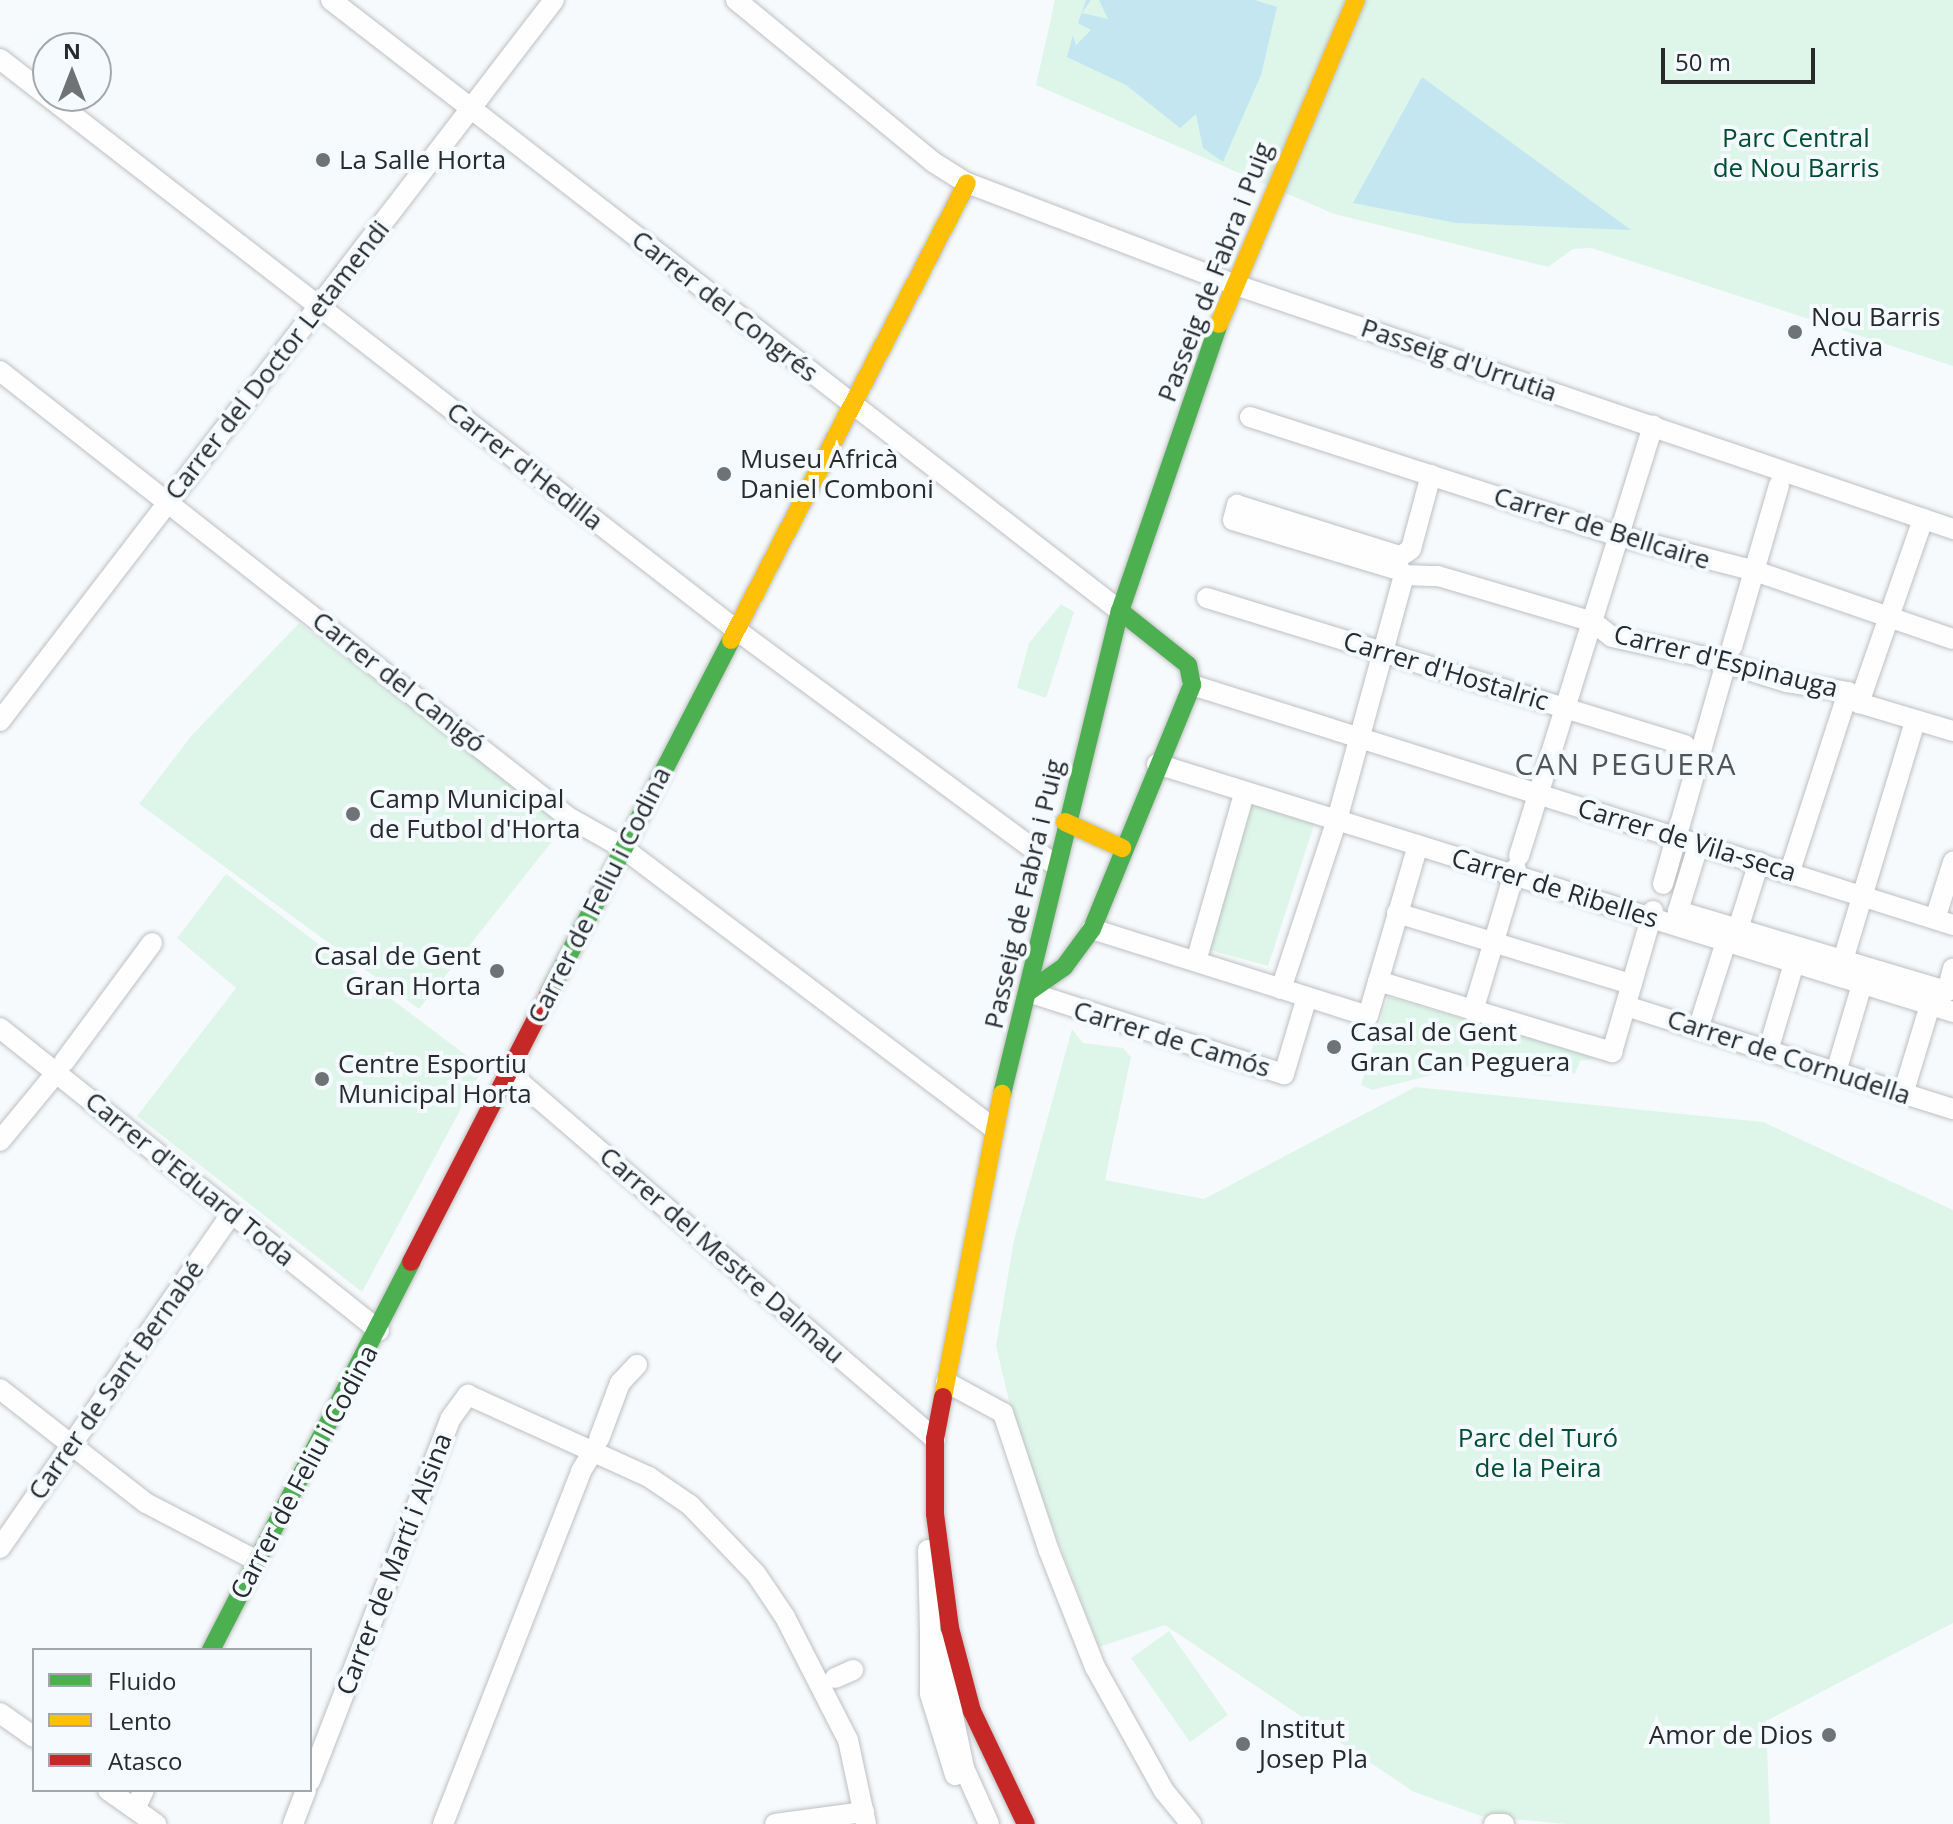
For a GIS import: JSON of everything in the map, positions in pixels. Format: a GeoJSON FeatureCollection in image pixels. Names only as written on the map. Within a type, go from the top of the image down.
{"type":"FeatureCollection","features":[{"type":"Feature","properties":{"kind":"street","name":"Carrer del Congrés"},"geometry":{"type":"LineString","coordinates":[[331,0],[1120,611]]}},
{"type":"Feature","properties":{"kind":"street","name":"Carrer del Doctor Letamendi"},"geometry":{"type":"LineString","coordinates":[[0,720],[554,0]]}},
{"type":"Feature","properties":{"kind":"street","name":"Passeig d'Urrutia"},"geometry":{"type":"LineString","coordinates":[[736,0],[933,162],[967,183],[1233,284],[1953,529]]}},
{"type":"Feature","properties":{"kind":"street","name":"Passeig de Fabra i Puig"},"geometry":{"type":"LineString","coordinates":[[1026,1824],[972,1711],[950,1628],[935,1514],[935,1439],[994,1129],[1065,822],[1120,611],[1233,284],[1356,0]]}},
{"type":"Feature","properties":{"kind":"street","name":"Carrer d'Hedilla"},"geometry":{"type":"LineString","coordinates":[[0,59],[735,629],[1055,865]]}},
{"type":"Feature","properties":{"kind":"street","name":"Carrer de Feliu i Codina"},"geometry":{"type":"LineString","coordinates":[[212,1648],[255,1560],[379,1331],[508,1072],[967,183]]}},
{"type":"Feature","properties":{"kind":"street","name":"Carrer del Canigó"},"geometry":{"type":"LineString","coordinates":[[0,371],[568,817],[623,848],[994,1129]]}},
{"type":"Feature","properties":{"kind":"street","name":"Carrer de Bellcaire"},"geometry":{"type":"LineString","coordinates":[[1250,417],[1619,536],[1755,571],[1953,639]]}},
{"type":"Feature","properties":{"kind":"street"},"geometry":{"type":"LineString","coordinates":[[1473,1011],[1653,425]]}},
{"type":"Feature","properties":{"kind":"street"},"geometry":{"type":"LineString","coordinates":[[1281,989],[1337,820],[1383,651],[1399,566],[1411,549],[1431,475]]}},
{"type":"Feature","properties":{"kind":"street"},"geometry":{"type":"LineString","coordinates":[[1732,647],[1779,485]]}},
{"type":"Feature","properties":{"kind":"street","name":"Carrer d'Espinauga"},"geometry":{"type":"LineString","coordinates":[[1399,566],[1237,505],[1233,520],[1593,622],[1612,637],[1710,658],[1786,682],[1853,698],[1915,721],[1953,731]]}},
{"type":"Feature","properties":{"kind":"street"},"geometry":{"type":"LineString","coordinates":[[1790,871],[1923,519]]}},
{"type":"Feature","properties":{"kind":"street","name":"Carrer d'Hostalric"},"geometry":{"type":"LineString","coordinates":[[1207,598],[1685,745]]}},
{"type":"Feature","properties":{"kind":"street"},"geometry":{"type":"LineString","coordinates":[[1028,992],[1064,967],[1092,929],[1122,848],[1192,685],[1188,665],[1120,611]]}},
{"type":"Feature","properties":{"kind":"street"},"geometry":{"type":"LineString","coordinates":[[1378,981],[1612,1052],[1724,670]]}},
{"type":"Feature","properties":{"kind":"street","name":"Carrer de Vila-seca"},"geometry":{"type":"LineString","coordinates":[[1192,685],[1945,921]]}},
{"type":"Feature","properties":{"kind":"street"},"geometry":{"type":"LineString","coordinates":[[1843,960],[1915,721]]}},
{"type":"Feature","properties":{"kind":"street","name":"Carrer de Ribelles"},"geometry":{"type":"LineString","coordinates":[[1157,764],[1418,845],[1516,866],[1630,910],[1657,900],[1794,963],[1953,1012]]}},
{"type":"Feature","properties":{"kind":"street"},"geometry":{"type":"LineString","coordinates":[[1199,951],[1242,801]]}},
{"type":"Feature","properties":{"kind":"street"},"geometry":{"type":"LineString","coordinates":[[1065,822],[1122,848]]}},
{"type":"Feature","properties":{"kind":"street"},"geometry":{"type":"LineString","coordinates":[[1092,929],[1368,1016],[1418,845]]}},
{"type":"Feature","properties":{"kind":"street"},"geometry":{"type":"LineString","coordinates":[[1698,846],[1678,911],[1732,935],[1843,960],[1947,991],[1953,969]]}},
{"type":"Feature","properties":{"kind":"street"},"geometry":{"type":"LineString","coordinates":[[1698,1029],[1759,862]]}},
{"type":"Feature","properties":{"kind":"street"},"geometry":{"type":"LineString","coordinates":[[1945,921],[1953,862]]}},
{"type":"Feature","properties":{"kind":"street"},"geometry":{"type":"LineString","coordinates":[[1397,913],[1631,984]]}},
{"type":"Feature","properties":{"kind":"street"},"geometry":{"type":"LineString","coordinates":[[0,1141],[60,1067],[152,943]]}},
{"type":"Feature","properties":{"kind":"street"},"geometry":{"type":"LineString","coordinates":[[1768,1051],[1794,963]]}},
{"type":"Feature","properties":{"kind":"street"},"geometry":{"type":"LineString","coordinates":[[1836,1072],[1862,984]]}},
{"type":"Feature","properties":{"kind":"street","name":"Carrer de Camós"},"geometry":{"type":"LineString","coordinates":[[1028,992],[1284,1074],[1307,997]]}},
{"type":"Feature","properties":{"kind":"street"},"geometry":{"type":"LineString","coordinates":[[1903,1094],[1930,1005]]}},
{"type":"Feature","properties":{"kind":"street","name":"Carrer de Cornudella"},"geometry":{"type":"LineString","coordinates":[[1626,1006],[1953,1109]]}},
{"type":"Feature","properties":{"kind":"street","name":"Carrer d'Eduard Toda"},"geometry":{"type":"LineString","coordinates":[[0,1028],[60,1067],[232,1213],[379,1331]]}},
{"type":"Feature","properties":{"kind":"street","name":"Carrer del Mestre Dalmau"},"geometry":{"type":"LineString","coordinates":[[508,1072],[935,1439]]}},
{"type":"Feature","properties":{"kind":"street","name":"Carrer de Sant Bernabé"},"geometry":{"type":"LineString","coordinates":[[0,1548],[232,1213]]}},
{"type":"Feature","properties":{"kind":"street"},"geometry":{"type":"LineString","coordinates":[[443,1824],[581,1471],[597,1444],[620,1383],[637,1365]]}},
{"type":"Feature","properties":{"kind":"street"},"geometry":{"type":"LineString","coordinates":[[946,1382],[1003,1413],[1049,1551],[1095,1667],[1164,1791],[1191,1824]]}},
{"type":"Feature","properties":{"kind":"street"},"geometry":{"type":"LineString","coordinates":[[0,1389],[70,1447],[146,1503],[255,1560]]}},
{"type":"Feature","properties":{"kind":"street","name":"Carrer de Martí i Alsina"},"geometry":{"type":"LineString","coordinates":[[312,1776],[451,1418],[468,1395],[597,1444]]}},
{"type":"Feature","properties":{"kind":"street"},"geometry":{"type":"LineString","coordinates":[[597,1444],[690,1505],[756,1574],[785,1617],[848,1740],[865,1818],[775,1824]]}},
{"type":"Feature","properties":{"kind":"street"},"geometry":{"type":"LineString","coordinates":[[935,1514],[927,1554],[930,1632],[926,1656],[935,1717],[977,1824]]}},
{"type":"Feature","properties":{"kind":"street"},"geometry":{"type":"LineString","coordinates":[[930,1632],[939,1650],[964,1768],[989,1824]]}},
{"type":"Feature","properties":{"kind":"street"},"geometry":{"type":"LineString","coordinates":[[0,1713],[32,1736]]}},
{"type":"Feature","properties":{"kind":"street"},"geometry":{"type":"LineString","coordinates":[[111,1792],[156,1824]]}},
{"type":"Feature","properties":{"kind":"street"},"geometry":{"type":"LineString","coordinates":[[135,1809],[143,1792]]}},
{"type":"Feature","properties":{"kind":"street"},"geometry":{"type":"LineString","coordinates":[[293,1824],[305,1792]]}},
{"type":"Feature","properties":{"kind":"street"},"geometry":{"type":"LineString","coordinates":[[1494,1824],[1504,1824]]}},
{"type":"Feature","properties":{"kind":"green space","name":"Parc Central de Nou Barris"},"geometry":{"type":"Polygon","coordinates":[[[1055,0],[1953,0],[1953,366],[1591,248],[1573,249],[1548,267],[1334,214],[1036,85],[1055,0]]]}},
{"type":"Feature","properties":{"kind":"green space"},"geometry":{"type":"Polygon","coordinates":[[[1061,604],[1074,612],[1046,698],[1017,688],[1029,643],[1061,604]]]}},
{"type":"Feature","properties":{"kind":"green space","name":"Camp Municipal de Futbol d'Horta"},"geometry":{"type":"Polygon","coordinates":[[[299,623],[566,824],[419,1009],[139,804],[192,735],[299,623]]]}},
{"type":"Feature","properties":{"kind":"green space"},"geometry":{"type":"Polygon","coordinates":[[[1241,796],[1316,819],[1268,966],[1191,945],[1241,796]]]}},
{"type":"Feature","properties":{"kind":"green space","name":"Centre Esportiu Municipal Horta"},"geometry":{"type":"Polygon","coordinates":[[[226,874],[483,1068],[362,1292],[137,1116],[236,988],[177,938],[226,874]]]}},
{"type":"Feature","properties":{"kind":"green space"},"geometry":{"type":"Polygon","coordinates":[[[1388,997],[1597,1058],[1580,1061],[1575,1074],[1554,1071],[1551,1077],[1468,1066],[1372,1090],[1361,1085],[1388,997]]]}},
{"type":"Feature","properties":{"kind":"green space","name":"Parc del Turó de la Peira"},"geometry":{"type":"Polygon","coordinates":[[[1072,1029],[1083,1043],[1123,1048],[1131,1057],[1105,1180],[1204,1199],[1415,1087],[1763,1122],[1953,1210],[1953,1623],[1766,1721],[1770,1824],[1566,1824],[1481,1816],[1414,1792],[1165,1625],[1099,1647],[1016,1430],[996,1346],[1014,1240],[1072,1029]]]}},
{"type":"Feature","properties":{"kind":"green space"},"geometry":{"type":"Polygon","coordinates":[[[1169,1631],[1228,1715],[1190,1742],[1131,1658],[1169,1631]]]}},
{"type":"Feature","properties":{"kind":"water"},"geometry":{"type":"Polygon","coordinates":[[[1086,0],[1091,0],[1082,13],[1108,19],[1099,0],[1255,0],[1277,7],[1261,75],[1223,162],[1203,148],[1196,114],[1180,128],[1126,85],[1067,57],[1073,35],[1076,45],[1091,30],[1078,23],[1086,0]]]}},
{"type":"Feature","properties":{"kind":"water"},"geometry":{"type":"Polygon","coordinates":[[[1422,77],[1631,230],[1456,223],[1353,203],[1422,77]]]}},
{"type":"Feature","properties":{"kind":"traffic: fast"},"geometry":{"type":"LineString","coordinates":[[1002,1094],[1120,611],[1219,324]]}},
{"type":"Feature","properties":{"kind":"traffic: fast"},"geometry":{"type":"LineString","coordinates":[[1028,992],[1064,967],[1092,929],[1192,685],[1188,665],[1120,611]]}},
{"type":"Feature","properties":{"kind":"traffic: fast"},"geometry":{"type":"LineString","coordinates":[[549,993],[731,640]]}},
{"type":"Feature","properties":{"kind":"traffic: fast"},"geometry":{"type":"LineString","coordinates":[[212,1648],[411,1262]]}},
{"type":"Feature","properties":{"kind":"traffic: slow"},"geometry":{"type":"LineString","coordinates":[[1219,324],[1356,0]]}},
{"type":"Feature","properties":{"kind":"traffic: slow"},"geometry":{"type":"LineString","coordinates":[[731,640],[967,183]]}},
{"type":"Feature","properties":{"kind":"traffic: slow"},"geometry":{"type":"LineString","coordinates":[[1065,822],[1122,848]]}},
{"type":"Feature","properties":{"kind":"traffic: slow"},"geometry":{"type":"LineString","coordinates":[[943,1397],[1002,1094]]}},
{"type":"Feature","properties":{"kind":"traffic: jam"},"geometry":{"type":"LineString","coordinates":[[411,1262],[549,993]]}},
{"type":"Feature","properties":{"kind":"traffic: jam"},"geometry":{"type":"LineString","coordinates":[[943,1397],[935,1439],[935,1514],[950,1628],[972,1711],[1026,1824]]}},
{"type":"Feature","properties":{"kind":"place","name":"La Salle Horta"},"geometry":{"type":"Point","coordinates":[323,160]}},
{"type":"Feature","properties":{"kind":"place","name":"Nou Barris Activa"},"geometry":{"type":"Point","coordinates":[1795,332]}},
{"type":"Feature","properties":{"kind":"place","name":"Museu Africà Daniel Comboni"},"geometry":{"type":"Point","coordinates":[724,474]}},
{"type":"Feature","properties":{"kind":"place","name":"Camp Municipal de Futbol d'Horta"},"geometry":{"type":"Point","coordinates":[353,814]}},
{"type":"Feature","properties":{"kind":"place","name":"Casal de Gent Gran Horta"},"geometry":{"type":"Point","coordinates":[497,971]}},
{"type":"Feature","properties":{"kind":"place","name":"Casal de Gent Gran Can Peguera"},"geometry":{"type":"Point","coordinates":[1334,1047]}},
{"type":"Feature","properties":{"kind":"place","name":"Centre Esportiu Municipal Horta"},"geometry":{"type":"Point","coordinates":[322,1079]}},
{"type":"Feature","properties":{"kind":"place","name":"Amor de Dios"},"geometry":{"type":"Point","coordinates":[1829,1735]}},
{"type":"Feature","properties":{"kind":"place","name":"Institut Josep Pla"},"geometry":{"type":"Point","coordinates":[1243,1744]}},
{"type":"Feature","properties":{"kind":"district","name":"CAN PEGUERA"},"geometry":{"type":"Point","coordinates":[1626,764]}}]}
